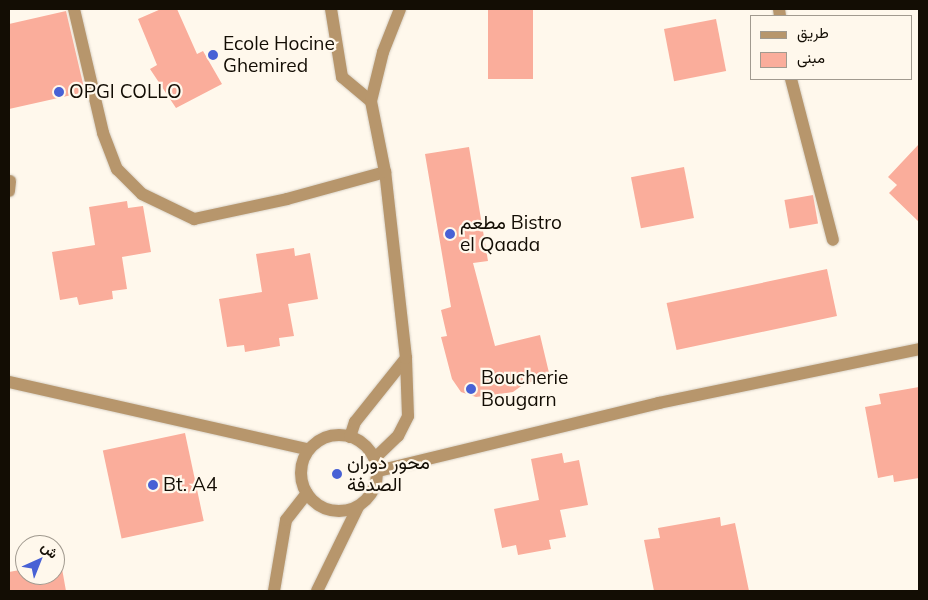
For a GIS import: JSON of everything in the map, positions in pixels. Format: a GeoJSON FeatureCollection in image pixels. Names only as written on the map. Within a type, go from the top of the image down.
{"type":"FeatureCollection","features":[{"type":"Feature","properties":{"kind":"street"},"geometry":{"type":"LineString","coordinates":[[74,9],[103,132],[117,169],[142,194],[194,219],[287,199],[385,172]]}},
{"type":"Feature","properties":{"kind":"street"},"geometry":{"type":"LineString","coordinates":[[331,9],[342,77],[371,100]]}},
{"type":"Feature","properties":{"kind":"street"},"geometry":{"type":"LineString","coordinates":[[317,591],[358,507],[371,495],[376,464],[402,430],[408,416],[406,358],[385,172],[371,100],[383,52],[400,9]]}},
{"type":"Feature","properties":{"kind":"street"},"geometry":{"type":"LineString","coordinates":[[792,80],[833,240]]}},
{"type":"Feature","properties":{"kind":"street"},"geometry":{"type":"LineString","coordinates":[[376,464],[919,349]]}},
{"type":"Feature","properties":{"kind":"street"},"geometry":{"type":"LineString","coordinates":[[350,437],[354,422],[406,358]]}},
{"type":"Feature","properties":{"kind":"street"},"geometry":{"type":"LineString","coordinates":[[9,382],[307,449],[333,435],[350,437],[368,447],[376,464]]}},
{"type":"Feature","properties":{"kind":"street"},"geometry":{"type":"LineString","coordinates":[[307,449],[302,470],[307,494],[326,509],[339,511],[358,507]]}},
{"type":"Feature","properties":{"kind":"street"},"geometry":{"type":"LineString","coordinates":[[274,591],[286,520],[307,494]]}},
{"type":"Feature","properties":{"kind":"building"},"geometry":{"type":"Polygon","coordinates":[[[161,9],[177,9],[197,54],[203,51],[222,84],[176,108],[150,69],[157,65],[138,19],[161,9]]]}},
{"type":"Feature","properties":{"kind":"building"},"geometry":{"type":"Polygon","coordinates":[[[488,9],[533,9],[533,79],[488,79],[488,9]]]}},
{"type":"Feature","properties":{"kind":"building"},"geometry":{"type":"Polygon","coordinates":[[[66,11],[85,92],[9,109],[9,24],[66,11]]]}},
{"type":"Feature","properties":{"kind":"building"},"geometry":{"type":"Polygon","coordinates":[[[716,19],[726,71],[674,81],[664,29],[716,19]]]}},
{"type":"Feature","properties":{"kind":"building"},"geometry":{"type":"Polygon","coordinates":[[[919,144],[919,222],[889,193],[897,185],[888,177],[919,144]]]}},
{"type":"Feature","properties":{"kind":"building"},"geometry":{"type":"Polygon","coordinates":[[[469,147],[488,261],[473,263],[495,346],[540,335],[550,377],[524,384],[513,392],[476,397],[461,392],[452,379],[441,337],[447,336],[441,310],[451,307],[425,154],[469,147]]]}},
{"type":"Feature","properties":{"kind":"building"},"geometry":{"type":"Polygon","coordinates":[[[684,167],[694,218],[641,228],[631,177],[684,167]]]}},
{"type":"Feature","properties":{"kind":"building"},"geometry":{"type":"Polygon","coordinates":[[[813,195],[818,224],[789,229],[784,200],[813,195]]]}},
{"type":"Feature","properties":{"kind":"building"},"geometry":{"type":"Polygon","coordinates":[[[127,201],[128,208],[143,206],[151,252],[122,257],[127,289],[112,291],[113,299],[79,305],[77,297],[60,300],[52,252],[95,245],[89,207],[127,201]]]}},
{"type":"Feature","properties":{"kind":"building"},"geometry":{"type":"Polygon","coordinates":[[[294,248],[295,256],[310,253],[318,299],[288,304],[294,336],[279,338],[280,346],[245,352],[244,345],[227,347],[219,299],[262,292],[256,254],[294,248]]]}},
{"type":"Feature","properties":{"kind":"building"},"geometry":{"type":"Polygon","coordinates":[[[827,269],[837,316],[677,350],[667,303],[827,269]]]}},
{"type":"Feature","properties":{"kind":"building"},"geometry":{"type":"Polygon","coordinates":[[[919,387],[919,478],[894,482],[893,475],[878,478],[865,407],[881,404],[879,394],[919,387]]]}},
{"type":"Feature","properties":{"kind":"building","name":"Bt. A4"},"geometry":{"type":"Polygon","coordinates":[[[185,433],[204,521],[122,538],[103,450],[185,433]]]}},
{"type":"Feature","properties":{"kind":"building"},"geometry":{"type":"Polygon","coordinates":[[[562,453],[564,463],[579,460],[588,505],[560,510],[566,537],[549,540],[551,549],[518,555],[516,545],[502,548],[494,509],[539,500],[531,459],[562,453]]]}},
{"type":"Feature","properties":{"kind":"building"},"geometry":{"type":"Polygon","coordinates":[[[720,517],[721,526],[735,523],[749,591],[654,591],[644,540],[660,538],[658,528],[720,517]]]}},
{"type":"Feature","properties":{"kind":"building"},"geometry":{"type":"Polygon","coordinates":[[[15,571],[15,585],[65,585],[66,591],[9,591],[9,572],[15,571]]]}},
{"type":"Feature","properties":{"kind":"place","name":"Ecole Hocine Ghemired"},"geometry":{"type":"Point","coordinates":[213,55]}},
{"type":"Feature","properties":{"kind":"place","name":"OPGI COLLO"},"geometry":{"type":"Point","coordinates":[59,92]}},
{"type":"Feature","properties":{"kind":"place","name":"مطعم Bistro el Qaada"},"geometry":{"type":"Point","coordinates":[450,234]}},
{"type":"Feature","properties":{"kind":"place","name":"Boucherie Bougarn"},"geometry":{"type":"Point","coordinates":[471,389]}},
{"type":"Feature","properties":{"kind":"place","name":"محور دوران الصدفة"},"geometry":{"type":"Point","coordinates":[337,474]}},
{"type":"Feature","properties":{"kind":"place","name":"Bt. A4"},"geometry":{"type":"Point","coordinates":[153,485]}}]}
